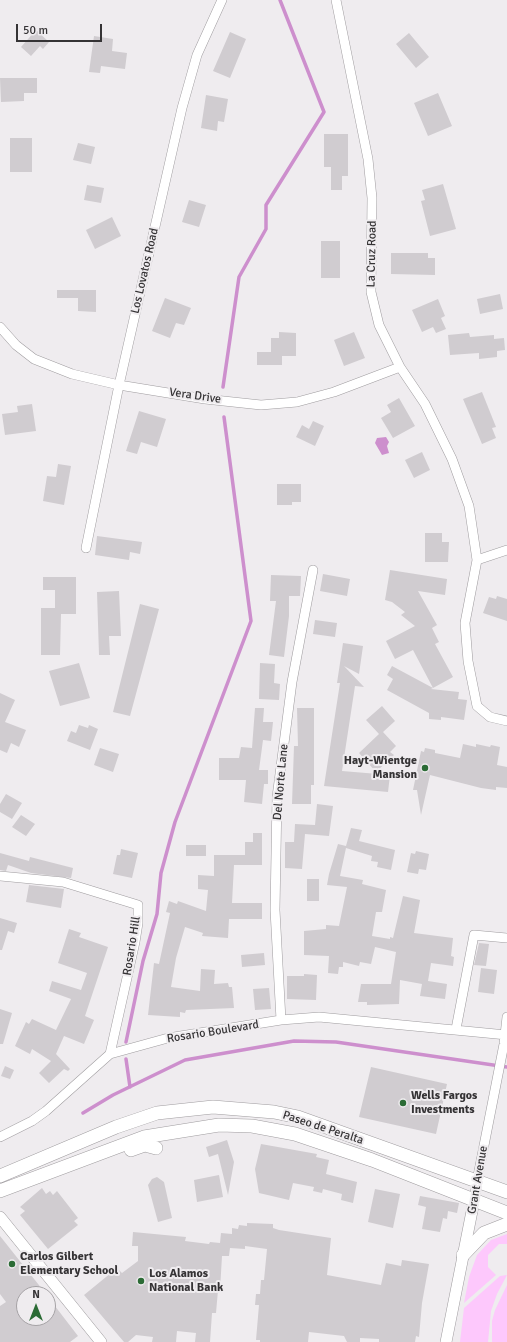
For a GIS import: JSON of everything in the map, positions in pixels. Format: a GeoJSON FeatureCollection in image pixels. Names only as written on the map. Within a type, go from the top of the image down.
{"type":"FeatureCollection","features":[{"type":"Feature","properties":{"kind":"main road","name":"Paseo de Peralta"},"geometry":{"type":"LineString","coordinates":[[0,1176],[116,1127],[157,1113],[213,1107],[274,1112],[298,1117],[507,1192]]}},
{"type":"Feature","properties":{"kind":"main road","name":"Paseo de Peralta"},"geometry":{"type":"LineString","coordinates":[[0,1191],[100,1152],[144,1137],[180,1130],[219,1125],[252,1126],[295,1134],[340,1148],[507,1213]]}},
{"type":"Feature","properties":{"kind":"main road"},"geometry":{"type":"LineString","coordinates":[[100,1152],[117,1155],[145,1145],[156,1148]]}},
{"type":"Feature","properties":{"kind":"main road"},"geometry":{"type":"LineString","coordinates":[[463,1254],[484,1232],[507,1224]]}},
{"type":"Feature","properties":{"kind":"street","name":"Los Lovatos Road"},"geometry":{"type":"LineString","coordinates":[[86,548],[119,385],[182,108],[197,56],[222,0]]}},
{"type":"Feature","properties":{"kind":"street","name":"La Cruz Road"},"geometry":{"type":"LineString","coordinates":[[336,0],[368,159],[372,198],[371,292],[379,325],[400,367],[425,404],[452,459],[469,506],[477,560],[465,623],[468,661],[477,706],[490,717],[507,721]]}},
{"type":"Feature","properties":{"kind":"street","name":"Vera Drive"},"geometry":{"type":"LineString","coordinates":[[0,327],[16,345],[34,359],[57,369],[119,385],[205,399],[261,405],[297,402],[334,392],[400,367]]}},
{"type":"Feature","properties":{"kind":"street"},"geometry":{"type":"LineString","coordinates":[[477,560],[507,550]]}},
{"type":"Feature","properties":{"kind":"street","name":"Del Norte Lane"},"geometry":{"type":"LineString","coordinates":[[281,1020],[276,910],[277,797],[292,682],[313,570]]}},
{"type":"Feature","properties":{"kind":"street","name":"Rosario Hill"},"geometry":{"type":"LineString","coordinates":[[0,876],[63,882],[138,905],[138,922],[135,942],[110,1054]]}},
{"type":"Feature","properties":{"kind":"street"},"geometry":{"type":"LineString","coordinates":[[456,1029],[474,935],[507,938]]}},
{"type":"Feature","properties":{"kind":"street","name":"Rosario Boulevard"},"geometry":{"type":"LineString","coordinates":[[0,1137],[32,1121],[46,1111],[110,1054],[168,1038],[281,1020],[318,1017],[456,1029],[505,1038]]}},
{"type":"Feature","properties":{"kind":"street","name":"Grant Avenue"},"geometry":{"type":"LineString","coordinates":[[448,1338],[474,1201],[476,1181],[505,1038],[507,1017]]}},
{"type":"Feature","properties":{"kind":"street"},"geometry":{"type":"LineString","coordinates":[[0,1217],[101,1342]]}},
{"type":"Feature","properties":{"kind":"shaded area"},"geometry":{"type":"Polygon","coordinates":[[[386,437],[389,442],[387,446],[389,453],[382,455],[375,443],[377,438],[386,437]]]}},
{"type":"Feature","properties":{"kind":"shaded area"},"geometry":{"type":"Polygon","coordinates":[[[507,1234],[507,1244],[499,1244],[488,1255],[488,1267],[496,1275],[464,1303],[469,1277],[477,1255],[491,1240],[507,1234]]]}},
{"type":"Feature","properties":{"kind":"shaded area"},"geometry":{"type":"Polygon","coordinates":[[[507,1275],[497,1294],[491,1311],[488,1342],[460,1342],[464,1308],[500,1276],[507,1275]]]}},
{"type":"Feature","properties":{"kind":"shaded area"},"geometry":{"type":"Polygon","coordinates":[[[507,1285],[507,1342],[492,1342],[492,1321],[495,1310],[507,1285]]]}},
{"type":"Feature","properties":{"kind":"building"},"geometry":{"type":"Polygon","coordinates":[[[36,30],[49,42],[43,49],[40,46],[31,56],[21,47],[36,30]]]}},
{"type":"Feature","properties":{"kind":"building"},"geometry":{"type":"Polygon","coordinates":[[[230,32],[246,39],[230,78],[213,71],[230,32]]]}},
{"type":"Feature","properties":{"kind":"building"},"geometry":{"type":"Polygon","coordinates":[[[409,33],[429,57],[416,68],[396,44],[409,33]]]}},
{"type":"Feature","properties":{"kind":"building"},"geometry":{"type":"Polygon","coordinates":[[[94,36],[113,39],[112,51],[127,53],[125,69],[101,66],[100,73],[89,72],[94,36]]]}},
{"type":"Feature","properties":{"kind":"building"},"geometry":{"type":"Polygon","coordinates":[[[0,78],[37,78],[37,93],[24,93],[24,101],[1,102],[0,78]]]}},
{"type":"Feature","properties":{"kind":"building"},"geometry":{"type":"Polygon","coordinates":[[[438,93],[452,126],[428,136],[414,103],[438,93]]]}},
{"type":"Feature","properties":{"kind":"building"},"geometry":{"type":"Polygon","coordinates":[[[206,95],[228,99],[224,122],[218,121],[217,131],[201,128],[206,95]]]}},
{"type":"Feature","properties":{"kind":"building"},"geometry":{"type":"Polygon","coordinates":[[[324,134],[348,134],[348,176],[342,176],[342,190],[331,190],[331,167],[324,167],[324,134]]]}},
{"type":"Feature","properties":{"kind":"building"},"geometry":{"type":"Polygon","coordinates":[[[10,138],[32,138],[32,172],[10,172],[10,138]]]}},
{"type":"Feature","properties":{"kind":"building"},"geometry":{"type":"Polygon","coordinates":[[[78,143],[95,147],[91,164],[73,160],[78,143]]]}},
{"type":"Feature","properties":{"kind":"building"},"geometry":{"type":"Polygon","coordinates":[[[443,184],[456,229],[430,236],[421,201],[425,200],[422,190],[443,184]]]}},
{"type":"Feature","properties":{"kind":"building"},"geometry":{"type":"Polygon","coordinates":[[[87,185],[104,188],[101,203],[84,200],[87,185]]]}},
{"type":"Feature","properties":{"kind":"building"},"geometry":{"type":"Polygon","coordinates":[[[189,200],[206,205],[199,227],[182,222],[189,200]]]}},
{"type":"Feature","properties":{"kind":"building"},"geometry":{"type":"Polygon","coordinates":[[[112,217],[121,236],[95,249],[86,230],[112,217]]]}},
{"type":"Feature","properties":{"kind":"building"},"geometry":{"type":"Polygon","coordinates":[[[321,241],[340,241],[340,278],[321,278],[321,241]]]}},
{"type":"Feature","properties":{"kind":"building"},"geometry":{"type":"Polygon","coordinates":[[[391,253],[428,253],[428,258],[435,258],[435,275],[391,274],[391,253]]]}},
{"type":"Feature","properties":{"kind":"building"},"geometry":{"type":"Polygon","coordinates":[[[57,290],[96,290],[96,312],[78,311],[78,298],[57,298],[57,290]]]}},
{"type":"Feature","properties":{"kind":"building"},"geometry":{"type":"Polygon","coordinates":[[[500,294],[503,309],[480,314],[477,299],[500,294]]]}},
{"type":"Feature","properties":{"kind":"building"},"geometry":{"type":"Polygon","coordinates":[[[165,298],[191,308],[184,325],[176,323],[170,338],[152,331],[165,298]]]}},
{"type":"Feature","properties":{"kind":"building"},"geometry":{"type":"Polygon","coordinates":[[[438,299],[445,316],[441,318],[446,329],[436,333],[433,327],[422,332],[412,310],[438,299]]]}},
{"type":"Feature","properties":{"kind":"building"},"geometry":{"type":"Polygon","coordinates":[[[279,332],[296,333],[296,356],[282,356],[282,365],[257,365],[257,352],[271,352],[271,338],[279,338],[279,332]]]}},
{"type":"Feature","properties":{"kind":"building"},"geometry":{"type":"Polygon","coordinates":[[[354,332],[365,358],[344,366],[334,340],[354,332]]]}},
{"type":"Feature","properties":{"kind":"building"},"geometry":{"type":"Polygon","coordinates":[[[469,333],[470,337],[494,335],[494,339],[504,338],[505,350],[497,351],[497,357],[479,359],[479,353],[450,355],[448,335],[469,333]]]}},
{"type":"Feature","properties":{"kind":"building"},"geometry":{"type":"Polygon","coordinates":[[[482,392],[496,427],[492,428],[496,438],[482,444],[463,399],[482,392]]]}},
{"type":"Feature","properties":{"kind":"building"},"geometry":{"type":"Polygon","coordinates":[[[399,398],[415,426],[393,438],[381,418],[391,412],[387,405],[399,398]]]}},
{"type":"Feature","properties":{"kind":"building"},"geometry":{"type":"Polygon","coordinates":[[[32,404],[36,431],[5,435],[2,414],[18,412],[17,406],[32,404]]]}},
{"type":"Feature","properties":{"kind":"building"},"geometry":{"type":"Polygon","coordinates":[[[139,411],[166,419],[157,447],[141,442],[137,454],[126,451],[139,411]]]}},
{"type":"Feature","properties":{"kind":"building"},"geometry":{"type":"Polygon","coordinates":[[[313,421],[324,426],[315,446],[296,437],[302,425],[309,429],[313,421]]]}},
{"type":"Feature","properties":{"kind":"building"},"geometry":{"type":"Polygon","coordinates":[[[422,452],[430,470],[414,478],[405,460],[422,452]]]}},
{"type":"Feature","properties":{"kind":"building"},"geometry":{"type":"Polygon","coordinates":[[[58,464],[71,466],[64,505],[43,501],[47,476],[56,477],[58,464]]]}},
{"type":"Feature","properties":{"kind":"building"},"geometry":{"type":"Polygon","coordinates":[[[277,484],[301,484],[301,502],[292,502],[292,505],[277,505],[277,484]]]}},
{"type":"Feature","properties":{"kind":"building"},"geometry":{"type":"Polygon","coordinates":[[[425,533],[442,533],[442,542],[449,542],[448,562],[425,562],[425,533]]]}},
{"type":"Feature","properties":{"kind":"building"},"geometry":{"type":"Polygon","coordinates":[[[97,536],[142,542],[140,554],[130,552],[129,560],[95,555],[97,536]]]}},
{"type":"Feature","properties":{"kind":"building"},"geometry":{"type":"Polygon","coordinates":[[[390,570],[447,579],[445,595],[418,591],[437,625],[432,628],[439,642],[435,644],[453,677],[433,688],[413,650],[395,659],[386,641],[415,626],[401,615],[405,612],[392,602],[385,600],[390,570]]]}},
{"type":"Feature","properties":{"kind":"building"},"geometry":{"type":"Polygon","coordinates":[[[323,574],[350,579],[347,596],[320,591],[323,574]]]}},
{"type":"Feature","properties":{"kind":"building"},"geometry":{"type":"Polygon","coordinates":[[[271,575],[301,576],[300,596],[289,596],[289,616],[284,657],[269,655],[276,601],[270,601],[271,575]]]}},
{"type":"Feature","properties":{"kind":"building"},"geometry":{"type":"Polygon","coordinates":[[[43,577],[76,577],[76,614],[61,614],[60,655],[41,655],[41,608],[55,608],[55,590],[43,590],[43,577]]]}},
{"type":"Feature","properties":{"kind":"building"},"geometry":{"type":"Polygon","coordinates":[[[119,591],[121,636],[109,636],[110,655],[99,655],[97,592],[119,591]]]}},
{"type":"Feature","properties":{"kind":"building"},"geometry":{"type":"Polygon","coordinates":[[[497,596],[507,599],[507,621],[483,613],[489,597],[496,599],[497,596]]]}},
{"type":"Feature","properties":{"kind":"building"},"geometry":{"type":"Polygon","coordinates":[[[140,604],[159,609],[130,716],[113,712],[140,604]]]}},
{"type":"Feature","properties":{"kind":"building"},"geometry":{"type":"Polygon","coordinates":[[[315,620],[337,623],[335,637],[313,634],[315,620]]]}},
{"type":"Feature","properties":{"kind":"building"},"geometry":{"type":"Polygon","coordinates":[[[343,643],[363,646],[359,674],[344,666],[364,687],[355,686],[342,771],[390,775],[388,792],[324,786],[340,683],[337,683],[343,643]]]}},
{"type":"Feature","properties":{"kind":"building"},"geometry":{"type":"Polygon","coordinates":[[[79,663],[90,698],[60,706],[49,671],[79,663]]]}},
{"type":"Feature","properties":{"kind":"building"},"geometry":{"type":"Polygon","coordinates":[[[260,663],[275,664],[274,683],[280,684],[279,700],[259,699],[260,663]]]}},
{"type":"Feature","properties":{"kind":"building"},"geometry":{"type":"Polygon","coordinates":[[[392,666],[433,688],[431,689],[459,692],[458,699],[467,700],[464,720],[441,717],[441,720],[429,719],[429,713],[387,690],[393,679],[387,675],[392,666]]]}},
{"type":"Feature","properties":{"kind":"building"},"geometry":{"type":"Polygon","coordinates":[[[0,693],[15,700],[5,722],[26,730],[19,747],[11,743],[7,753],[0,750],[0,693]]]}},
{"type":"Feature","properties":{"kind":"building"},"geometry":{"type":"Polygon","coordinates":[[[382,706],[395,721],[383,732],[396,746],[390,752],[394,755],[376,772],[359,753],[379,734],[366,720],[382,706]]]}},
{"type":"Feature","properties":{"kind":"building"},"geometry":{"type":"Polygon","coordinates":[[[255,708],[264,708],[263,722],[273,722],[271,741],[263,740],[259,770],[268,770],[268,784],[264,784],[262,804],[244,802],[246,780],[219,780],[219,758],[239,758],[241,747],[252,748],[255,708]]]}},
{"type":"Feature","properties":{"kind":"building"},"geometry":{"type":"Polygon","coordinates":[[[297,708],[314,708],[314,785],[311,785],[311,804],[292,804],[294,746],[298,746],[297,708]]]}},
{"type":"Feature","properties":{"kind":"building"},"geometry":{"type":"Polygon","coordinates":[[[79,725],[88,728],[89,725],[98,729],[90,750],[67,741],[71,731],[76,733],[79,725]]]}},
{"type":"Feature","properties":{"kind":"building"},"geometry":{"type":"Polygon","coordinates":[[[463,744],[476,747],[476,744],[490,747],[491,745],[500,747],[497,765],[507,767],[507,788],[496,787],[496,790],[481,788],[430,775],[421,815],[417,790],[413,790],[421,751],[424,752],[425,748],[435,750],[435,753],[460,758],[463,744]]]}},
{"type":"Feature","properties":{"kind":"building"},"geometry":{"type":"Polygon","coordinates":[[[100,748],[119,754],[113,772],[94,765],[100,748]]]}},
{"type":"Feature","properties":{"kind":"building"},"geometry":{"type":"Polygon","coordinates":[[[6,794],[22,803],[12,819],[0,812],[0,804],[6,794]]]}},
{"type":"Feature","properties":{"kind":"building"},"geometry":{"type":"Polygon","coordinates":[[[317,804],[333,806],[329,836],[305,834],[302,869],[285,868],[285,842],[294,842],[295,824],[315,825],[317,804]]]}},
{"type":"Feature","properties":{"kind":"building"},"geometry":{"type":"Polygon","coordinates":[[[21,815],[35,824],[26,836],[12,827],[21,815]]]}},
{"type":"Feature","properties":{"kind":"building"},"geometry":{"type":"Polygon","coordinates":[[[351,828],[362,830],[359,841],[395,850],[391,870],[377,867],[378,862],[371,861],[372,856],[346,848],[340,876],[363,880],[362,884],[386,890],[382,912],[376,912],[372,936],[390,939],[390,937],[393,938],[403,896],[420,900],[414,933],[453,938],[451,956],[454,957],[453,966],[431,963],[428,981],[447,984],[445,999],[420,996],[422,984],[400,980],[399,1004],[367,1005],[367,1002],[358,1002],[361,984],[391,984],[396,952],[375,947],[371,964],[360,962],[359,966],[343,962],[343,967],[339,967],[338,974],[328,973],[329,956],[304,955],[304,931],[326,929],[326,925],[339,926],[347,887],[327,885],[338,844],[346,846],[351,828]]]}},
{"type":"Feature","properties":{"kind":"building"},"geometry":{"type":"Polygon","coordinates":[[[253,833],[262,833],[262,865],[234,865],[232,903],[262,903],[262,919],[229,919],[228,938],[202,936],[203,933],[185,927],[176,958],[171,987],[200,991],[201,969],[215,970],[214,984],[228,983],[229,987],[232,987],[234,1008],[186,1010],[185,1013],[180,1012],[180,1017],[148,1015],[154,963],[159,964],[170,913],[166,912],[169,901],[177,904],[178,901],[206,911],[208,890],[198,889],[198,875],[214,876],[214,855],[245,855],[245,842],[253,842],[253,833]]]}},
{"type":"Feature","properties":{"kind":"building"},"geometry":{"type":"Polygon","coordinates":[[[186,845],[206,845],[206,856],[186,856],[186,845]]]}},
{"type":"Feature","properties":{"kind":"building"},"geometry":{"type":"Polygon","coordinates":[[[121,849],[138,853],[132,878],[113,874],[117,855],[120,855],[121,849]]]}},
{"type":"Feature","properties":{"kind":"building"},"geometry":{"type":"Polygon","coordinates":[[[416,851],[429,854],[426,870],[419,869],[418,874],[407,872],[411,853],[415,854],[416,851]]]}},
{"type":"Feature","properties":{"kind":"building"},"geometry":{"type":"Polygon","coordinates":[[[0,853],[29,861],[30,857],[73,868],[71,878],[31,873],[8,865],[6,871],[0,870],[0,853]]]}},
{"type":"Feature","properties":{"kind":"building"},"geometry":{"type":"Polygon","coordinates":[[[307,879],[319,879],[319,901],[307,901],[307,879]]]}},
{"type":"Feature","properties":{"kind":"building"},"geometry":{"type":"Polygon","coordinates":[[[29,885],[64,889],[61,908],[26,902],[29,885]]]}},
{"type":"Feature","properties":{"kind":"building"},"geometry":{"type":"Polygon","coordinates":[[[0,918],[17,923],[14,933],[8,931],[2,950],[0,950],[0,918]]]}},
{"type":"Feature","properties":{"kind":"building"},"geometry":{"type":"Polygon","coordinates":[[[69,929],[81,933],[79,937],[108,947],[85,1016],[94,1020],[84,1044],[64,1036],[56,1054],[70,1069],[68,1071],[64,1069],[49,1083],[39,1073],[51,1061],[32,1049],[30,1054],[15,1046],[26,1022],[29,1024],[32,1019],[56,1030],[71,999],[49,991],[52,981],[81,990],[87,973],[58,963],[69,929]]]}},
{"type":"Feature","properties":{"kind":"building"},"geometry":{"type":"Polygon","coordinates":[[[479,943],[489,944],[486,966],[474,965],[479,943]]]}},
{"type":"Feature","properties":{"kind":"building"},"geometry":{"type":"Polygon","coordinates":[[[264,953],[265,965],[242,967],[241,955],[264,953]]]}},
{"type":"Feature","properties":{"kind":"building"},"geometry":{"type":"Polygon","coordinates":[[[481,968],[497,970],[494,994],[478,992],[481,968]]]}},
{"type":"Feature","properties":{"kind":"building"},"geometry":{"type":"Polygon","coordinates":[[[304,974],[317,975],[316,1000],[287,999],[287,976],[304,976],[304,974]]]}},
{"type":"Feature","properties":{"kind":"building"},"geometry":{"type":"Polygon","coordinates":[[[269,988],[271,1009],[255,1010],[253,989],[269,988]]]}},
{"type":"Feature","properties":{"kind":"building"},"geometry":{"type":"Polygon","coordinates":[[[0,1009],[12,1013],[3,1044],[0,1044],[0,1009]]]}},
{"type":"Feature","properties":{"kind":"building"},"geometry":{"type":"Polygon","coordinates":[[[5,1066],[14,1070],[10,1079],[1,1076],[5,1066]]]}},
{"type":"Feature","properties":{"kind":"building"},"geometry":{"type":"Polygon","coordinates":[[[371,1067],[447,1084],[436,1134],[359,1117],[371,1067]]]}},
{"type":"Feature","properties":{"kind":"building"},"geometry":{"type":"Polygon","coordinates":[[[227,1140],[234,1162],[228,1195],[218,1154],[209,1157],[206,1147],[227,1140]]]}},
{"type":"Feature","properties":{"kind":"building"},"geometry":{"type":"Polygon","coordinates":[[[261,1144],[317,1154],[316,1157],[329,1160],[326,1174],[357,1182],[353,1203],[341,1200],[342,1194],[323,1189],[322,1193],[313,1191],[314,1187],[293,1183],[289,1200],[259,1193],[255,1169],[261,1144]]]}},
{"type":"Feature","properties":{"kind":"building"},"geometry":{"type":"Polygon","coordinates":[[[219,1175],[223,1197],[197,1202],[194,1180],[219,1175]]]}},
{"type":"Feature","properties":{"kind":"building"},"geometry":{"type":"Polygon","coordinates":[[[157,1177],[164,1182],[172,1218],[158,1222],[148,1185],[152,1179],[157,1177]]]}},
{"type":"Feature","properties":{"kind":"building"},"geometry":{"type":"Polygon","coordinates":[[[42,1188],[46,1194],[50,1191],[53,1195],[57,1191],[78,1218],[74,1221],[78,1225],[48,1249],[20,1215],[25,1211],[20,1207],[42,1188]]]}},
{"type":"Feature","properties":{"kind":"building"},"geometry":{"type":"Polygon","coordinates":[[[375,1189],[400,1194],[393,1228],[368,1222],[375,1189]]]}},
{"type":"Feature","properties":{"kind":"building"},"geometry":{"type":"Polygon","coordinates":[[[420,1196],[459,1203],[457,1213],[448,1211],[447,1219],[443,1218],[440,1232],[422,1229],[426,1207],[418,1205],[420,1196]]]}},
{"type":"Feature","properties":{"kind":"building"},"geometry":{"type":"Polygon","coordinates":[[[247,1223],[273,1224],[273,1228],[279,1230],[331,1238],[327,1275],[381,1285],[386,1263],[401,1266],[402,1260],[429,1264],[422,1303],[419,1337],[416,1336],[415,1342],[379,1342],[379,1339],[360,1338],[360,1342],[347,1342],[344,1336],[309,1332],[308,1342],[260,1342],[260,1340],[256,1340],[259,1305],[255,1305],[256,1294],[260,1294],[261,1280],[264,1280],[267,1249],[245,1246],[245,1249],[230,1248],[229,1256],[222,1256],[220,1290],[218,1290],[216,1313],[212,1313],[210,1342],[195,1342],[196,1333],[177,1331],[176,1342],[152,1342],[153,1337],[136,1335],[128,1342],[124,1342],[84,1295],[117,1268],[122,1273],[138,1261],[138,1246],[132,1246],[133,1232],[186,1237],[185,1241],[209,1244],[210,1242],[220,1243],[221,1233],[232,1234],[232,1228],[238,1229],[239,1225],[247,1226],[247,1223]]]}},
{"type":"Feature","properties":{"kind":"building","name":"Carlos Gilbert Elementary School"},"geometry":{"type":"Polygon","coordinates":[[[0,1236],[40,1286],[16,1286],[16,1326],[56,1326],[56,1307],[78,1336],[70,1342],[0,1342],[0,1306],[6,1302],[0,1294],[0,1236]]]}},
{"type":"Feature","properties":{"kind":"waterway"},"geometry":{"type":"LineString","coordinates":[[223,387],[239,277],[266,229],[266,205],[324,112],[280,0]]}},
{"type":"Feature","properties":{"kind":"waterway"},"geometry":{"type":"LineString","coordinates":[[126,1042],[143,961],[157,914],[161,873],[175,822],[251,621],[224,417]]}},
{"type":"Feature","properties":{"kind":"waterway"},"geometry":{"type":"LineString","coordinates":[[83,1113],[113,1095],[185,1060],[294,1041],[336,1042],[507,1067]]}},
{"type":"Feature","properties":{"kind":"waterway"},"geometry":{"type":"LineString","coordinates":[[126,1059],[130,1087]]}},
{"type":"Feature","properties":{"kind":"place","name":"Hayt-Wientge Mansion"},"geometry":{"type":"Point","coordinates":[425,768]}},
{"type":"Feature","properties":{"kind":"place","name":"Wells Fargos Investments"},"geometry":{"type":"Point","coordinates":[403,1103]}},
{"type":"Feature","properties":{"kind":"place","name":"Carlos Gilbert Elementary School"},"geometry":{"type":"Point","coordinates":[12,1264]}},
{"type":"Feature","properties":{"kind":"place","name":"Los Alamos National Bank"},"geometry":{"type":"Point","coordinates":[141,1281]}}]}
